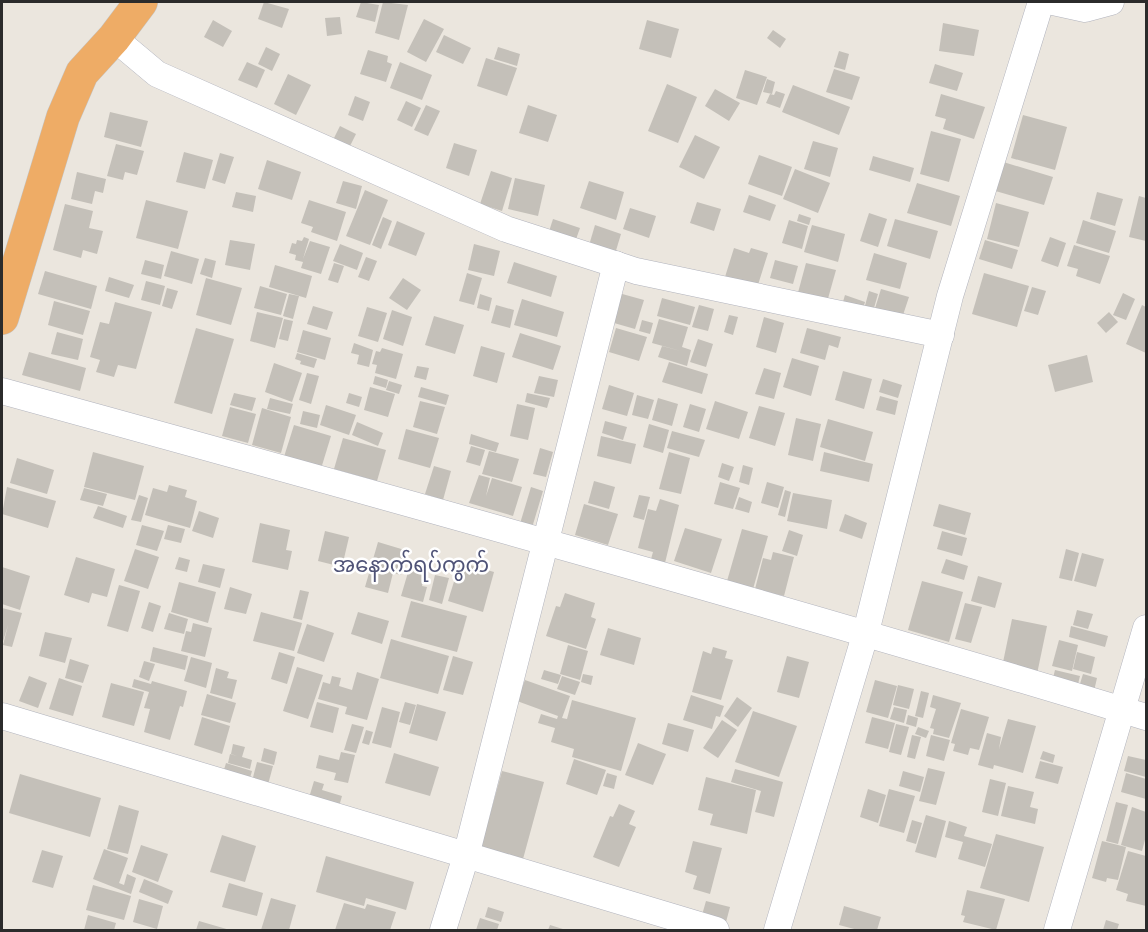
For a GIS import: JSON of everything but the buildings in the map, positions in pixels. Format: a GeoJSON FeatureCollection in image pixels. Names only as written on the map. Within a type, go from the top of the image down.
{"type":"FeatureCollection","features":[{"type":"Feature","properties":{"kind":"highway"},"geometry":{"type":"LineString","coordinates":[[2,318],[63,117],[82,73],[114,38],[141,2]]}},
{"type":"Feature","properties":{"kind":"street"},"geometry":{"type":"LineString","coordinates":[[777,930],[866,632],[950,296],[1041,2]]}},
{"type":"Feature","properties":{"kind":"street"},"geometry":{"type":"LineString","coordinates":[[1053,2],[1085,9],[1112,2]]}},
{"type":"Feature","properties":{"kind":"street"},"geometry":{"type":"LineString","coordinates":[[114,38],[157,74],[506,229],[616,264],[941,335]]}},
{"type":"Feature","properties":{"kind":"street"},"geometry":{"type":"LineString","coordinates":[[443,930],[466,856],[544,540],[616,264]]}},
{"type":"Feature","properties":{"kind":"street"},"geometry":{"type":"LineString","coordinates":[[2,391],[544,540],[866,632],[1146,717]]}},
{"type":"Feature","properties":{"kind":"street"},"geometry":{"type":"LineString","coordinates":[[1057,930],[1146,628]]}},
{"type":"Feature","properties":{"kind":"street"},"geometry":{"type":"LineString","coordinates":[[2,716],[716,930]]}},
{"type":"Feature","properties":{"kind":"district","name":"အနောက်ရပ်ကွက်"},"geometry":{"type":"Point","coordinates":[411,564]}}]}
